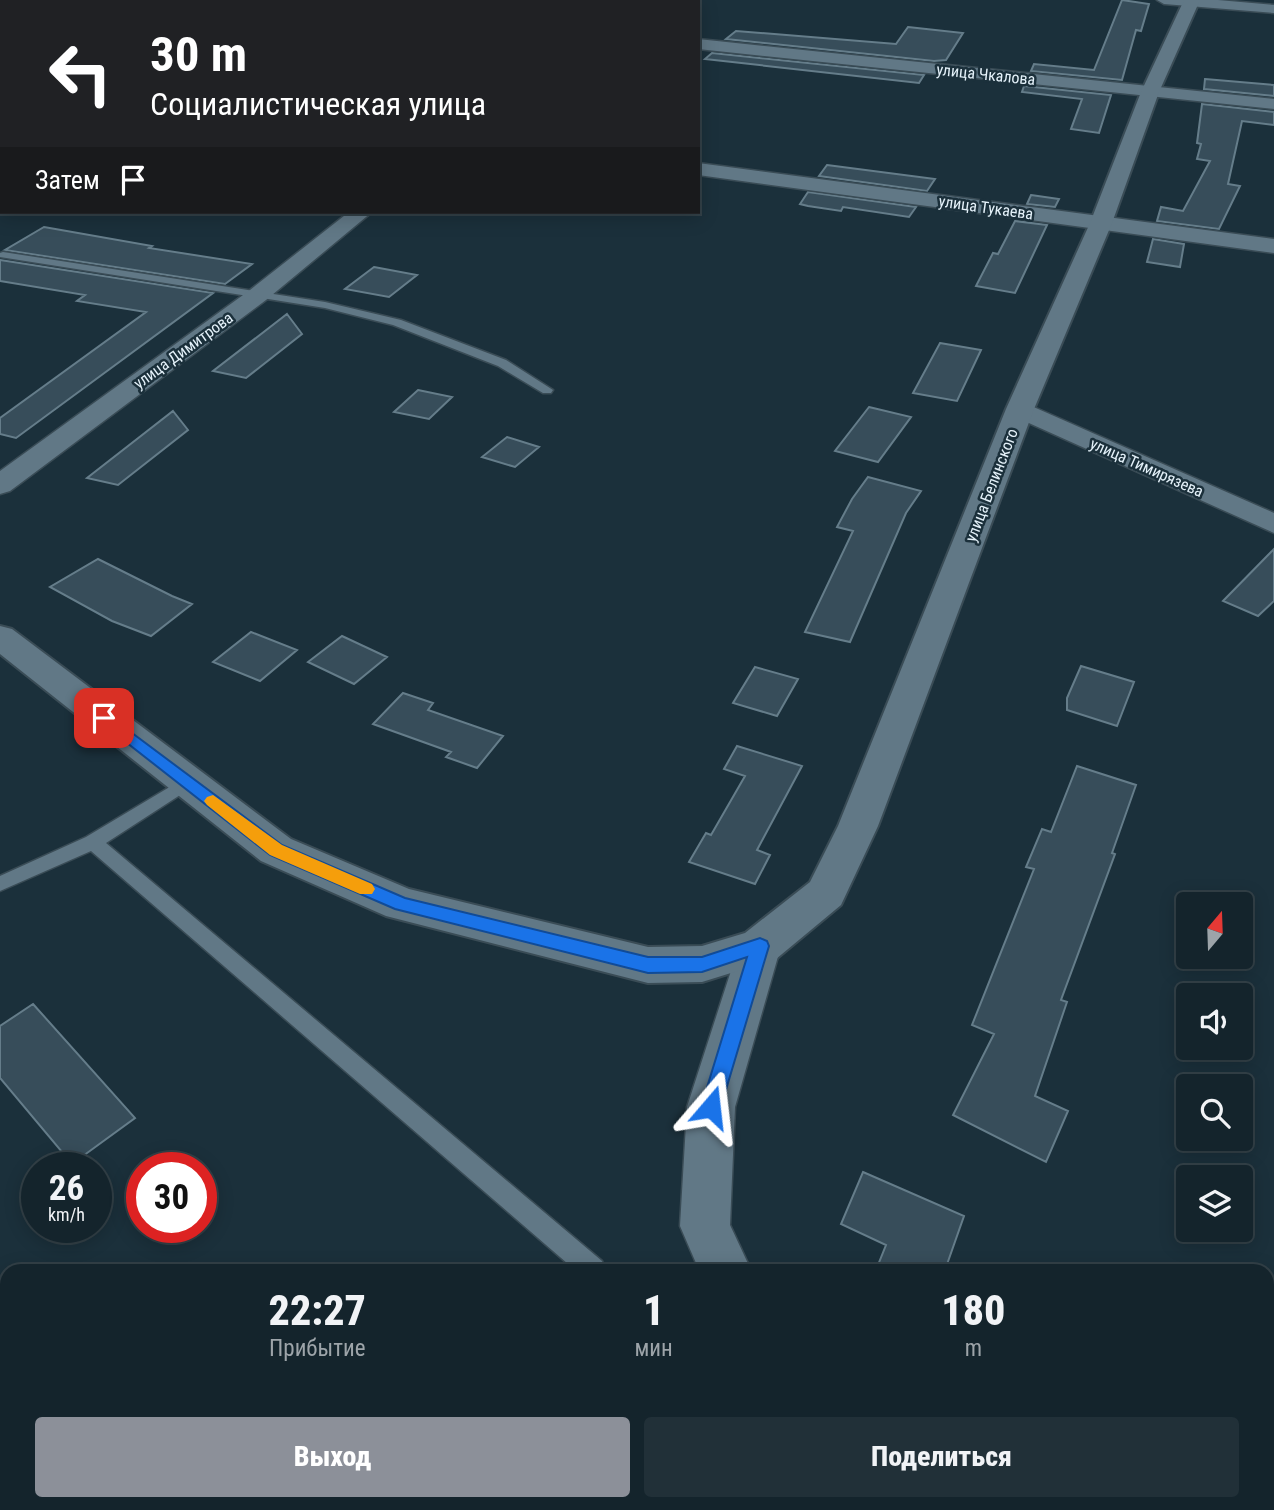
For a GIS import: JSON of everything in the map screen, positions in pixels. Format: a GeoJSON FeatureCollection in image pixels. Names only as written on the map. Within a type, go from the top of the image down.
{"type":"FeatureCollection","features":[{"type":"Feature","properties":{"kind":"street"},"geometry":{"type":"LineString","coordinates":[[1182,1],[1274,9]]}},
{"type":"Feature","properties":{"kind":"street","name":"улица Белинского"},"geometry":{"type":"LineString","coordinates":[[760,946],[826,893],[858,826],[1020,409],[1101,223],[1182,1]]}},
{"type":"Feature","properties":{"kind":"street","name":"улица Чкалова"},"geometry":{"type":"LineString","coordinates":[[700,44],[1274,104]]}},
{"type":"Feature","properties":{"kind":"street","name":"улица Тукаева"},"geometry":{"type":"LineString","coordinates":[[700,169],[1274,246]]}},
{"type":"Feature","properties":{"kind":"street","name":"улица Димитрова"},"geometry":{"type":"LineString","coordinates":[[0,485],[258,295],[359,214]]}},
{"type":"Feature","properties":{"kind":"street","name":"улица Тимирязева"},"geometry":{"type":"LineString","coordinates":[[1020,409],[1274,524]]}},
{"type":"Feature","properties":{"kind":"street"},"geometry":{"type":"LineString","coordinates":[[0,637],[276,850],[401,904],[648,965],[702,964],[760,946]]}},
{"type":"Feature","properties":{"kind":"street"},"geometry":{"type":"LineString","coordinates":[[722,1264],[705,1226],[711,1107],[760,946]]}},
{"type":"Feature","properties":{"kind":"lane"},"geometry":{"type":"LineString","coordinates":[[3,255],[325,305],[397,322],[502,363],[547,390]]}},
{"type":"Feature","properties":{"kind":"lane"},"geometry":{"type":"LineString","coordinates":[[0,884],[93,842],[188,782]]}},
{"type":"Feature","properties":{"kind":"lane"},"geometry":{"type":"LineString","coordinates":[[93,842],[586,1264]]}},
{"type":"Feature","properties":{"kind":"building"},"geometry":{"type":"Polygon","coordinates":[[[1122,0],[1149,4],[1141,31],[1136,30],[1122,80],[1031,71],[1034,64],[1094,70],[1122,0]]]}},
{"type":"Feature","properties":{"kind":"building"},"geometry":{"type":"Polygon","coordinates":[[[908,27],[963,33],[946,60],[934,61],[726,39],[736,31],[896,44],[908,27]]]}},
{"type":"Feature","properties":{"kind":"building"},"geometry":{"type":"Polygon","coordinates":[[[712,53],[924,75],[919,83],[705,59],[712,53]]]}},
{"type":"Feature","properties":{"kind":"building"},"geometry":{"type":"Polygon","coordinates":[[[1205,79],[1274,85],[1274,96],[1204,89],[1205,79]]]}},
{"type":"Feature","properties":{"kind":"building"},"geometry":{"type":"Polygon","coordinates":[[[1024,86],[1111,95],[1099,133],[1071,129],[1082,99],[1022,92],[1024,86]]]}},
{"type":"Feature","properties":{"kind":"building"},"geometry":{"type":"Polygon","coordinates":[[[1202,104],[1274,112],[1274,125],[1242,121],[1228,184],[1240,186],[1219,229],[1157,221],[1161,207],[1183,211],[1210,161],[1197,159],[1201,144],[1197,143],[1202,104]]]}},
{"type":"Feature","properties":{"kind":"building"},"geometry":{"type":"Polygon","coordinates":[[[827,165],[935,179],[927,191],[819,176],[827,165]]]}},
{"type":"Feature","properties":{"kind":"building"},"geometry":{"type":"Polygon","coordinates":[[[808,192],[916,207],[909,217],[843,207],[841,211],[800,204],[808,192]]]}},
{"type":"Feature","properties":{"kind":"building"},"geometry":{"type":"Polygon","coordinates":[[[1031,195],[1059,199],[1055,207],[1027,204],[1031,195]]]}},
{"type":"Feature","properties":{"kind":"building"},"geometry":{"type":"Polygon","coordinates":[[[1015,221],[1047,225],[1015,293],[976,286],[993,253],[998,254],[1015,221]]]}},
{"type":"Feature","properties":{"kind":"building"},"geometry":{"type":"Polygon","coordinates":[[[44,227],[152,246],[149,248],[252,264],[225,284],[5,250],[44,227]]]}},
{"type":"Feature","properties":{"kind":"building"},"geometry":{"type":"Polygon","coordinates":[[[1153,239],[1184,244],[1180,267],[1147,262],[1153,239]]]}},
{"type":"Feature","properties":{"kind":"building"},"geometry":{"type":"Polygon","coordinates":[[[0,260],[213,293],[16,438],[0,434],[0,418],[146,312],[77,301],[85,295],[0,281],[0,260]]]}},
{"type":"Feature","properties":{"kind":"building"},"geometry":{"type":"Polygon","coordinates":[[[374,267],[417,275],[389,297],[345,289],[374,267]]]}},
{"type":"Feature","properties":{"kind":"building"},"geometry":{"type":"Polygon","coordinates":[[[287,314],[302,334],[246,378],[213,371],[287,314]]]}},
{"type":"Feature","properties":{"kind":"building"},"geometry":{"type":"Polygon","coordinates":[[[940,343],[981,350],[957,401],[913,393],[940,343]]]}},
{"type":"Feature","properties":{"kind":"building"},"geometry":{"type":"Polygon","coordinates":[[[418,390],[452,397],[429,419],[394,412],[418,390]]]}},
{"type":"Feature","properties":{"kind":"building"},"geometry":{"type":"Polygon","coordinates":[[[869,407],[911,417],[878,462],[835,451],[869,407]]]}},
{"type":"Feature","properties":{"kind":"building"},"geometry":{"type":"Polygon","coordinates":[[[173,411],[188,430],[118,485],[87,478],[173,411]]]}},
{"type":"Feature","properties":{"kind":"building"},"geometry":{"type":"Polygon","coordinates":[[[507,437],[539,447],[515,467],[482,457],[507,437]]]}},
{"type":"Feature","properties":{"kind":"building"},"geometry":{"type":"Polygon","coordinates":[[[868,477],[921,491],[906,513],[850,642],[805,632],[853,531],[837,527],[868,477]]]}},
{"type":"Feature","properties":{"kind":"building"},"geometry":{"type":"Polygon","coordinates":[[[1274,549],[1274,601],[1258,616],[1223,601],[1274,549]]]}},
{"type":"Feature","properties":{"kind":"building"},"geometry":{"type":"Polygon","coordinates":[[[98,559],[192,604],[151,636],[112,621],[50,587],[98,559]]]}},
{"type":"Feature","properties":{"kind":"building"},"geometry":{"type":"Polygon","coordinates":[[[251,632],[297,650],[260,681],[213,662],[251,632]]]}},
{"type":"Feature","properties":{"kind":"building"},"geometry":{"type":"Polygon","coordinates":[[[342,636],[387,657],[354,684],[308,662],[342,636]]]}},
{"type":"Feature","properties":{"kind":"building"},"geometry":{"type":"Polygon","coordinates":[[[1081,666],[1134,682],[1117,726],[1067,710],[1067,698],[1081,666]]]}},
{"type":"Feature","properties":{"kind":"building"},"geometry":{"type":"Polygon","coordinates":[[[755,667],[798,679],[777,716],[733,703],[755,667]]]}},
{"type":"Feature","properties":{"kind":"building"},"geometry":{"type":"Polygon","coordinates":[[[403,693],[433,703],[428,710],[503,736],[477,768],[446,757],[451,752],[373,724],[403,693]]]}},
{"type":"Feature","properties":{"kind":"building"},"geometry":{"type":"Polygon","coordinates":[[[737,746],[802,766],[757,850],[770,855],[755,884],[689,862],[706,833],[711,835],[745,776],[724,769],[737,746]]]}},
{"type":"Feature","properties":{"kind":"building"},"geometry":{"type":"Polygon","coordinates":[[[1077,766],[1136,785],[1112,853],[1115,854],[1061,1000],[1067,1002],[1035,1096],[1068,1111],[1046,1162],[953,1115],[994,1034],[972,1025],[1034,869],[1026,867],[1042,829],[1051,832],[1077,766]]]}},
{"type":"Feature","properties":{"kind":"building"},"geometry":{"type":"Polygon","coordinates":[[[33,1004],[135,1118],[88,1152],[62,1152],[0,1078],[0,1026],[33,1004]]]}},
{"type":"Feature","properties":{"kind":"building"},"geometry":{"type":"Polygon","coordinates":[[[863,1172],[964,1216],[947,1264],[878,1264],[886,1245],[841,1224],[863,1172]]]}},
{"type":"Feature","properties":{"kind":"slow traffic"},"geometry":{"type":"LineString","coordinates":[[213,801],[276,850],[366,889]]}},
{"type":"Feature","properties":{"kind":"route"},"geometry":{"type":"LineString","coordinates":[[104,718],[276,850],[401,904],[553,944],[648,965],[702,964],[760,946],[711,1107]]}}]}
